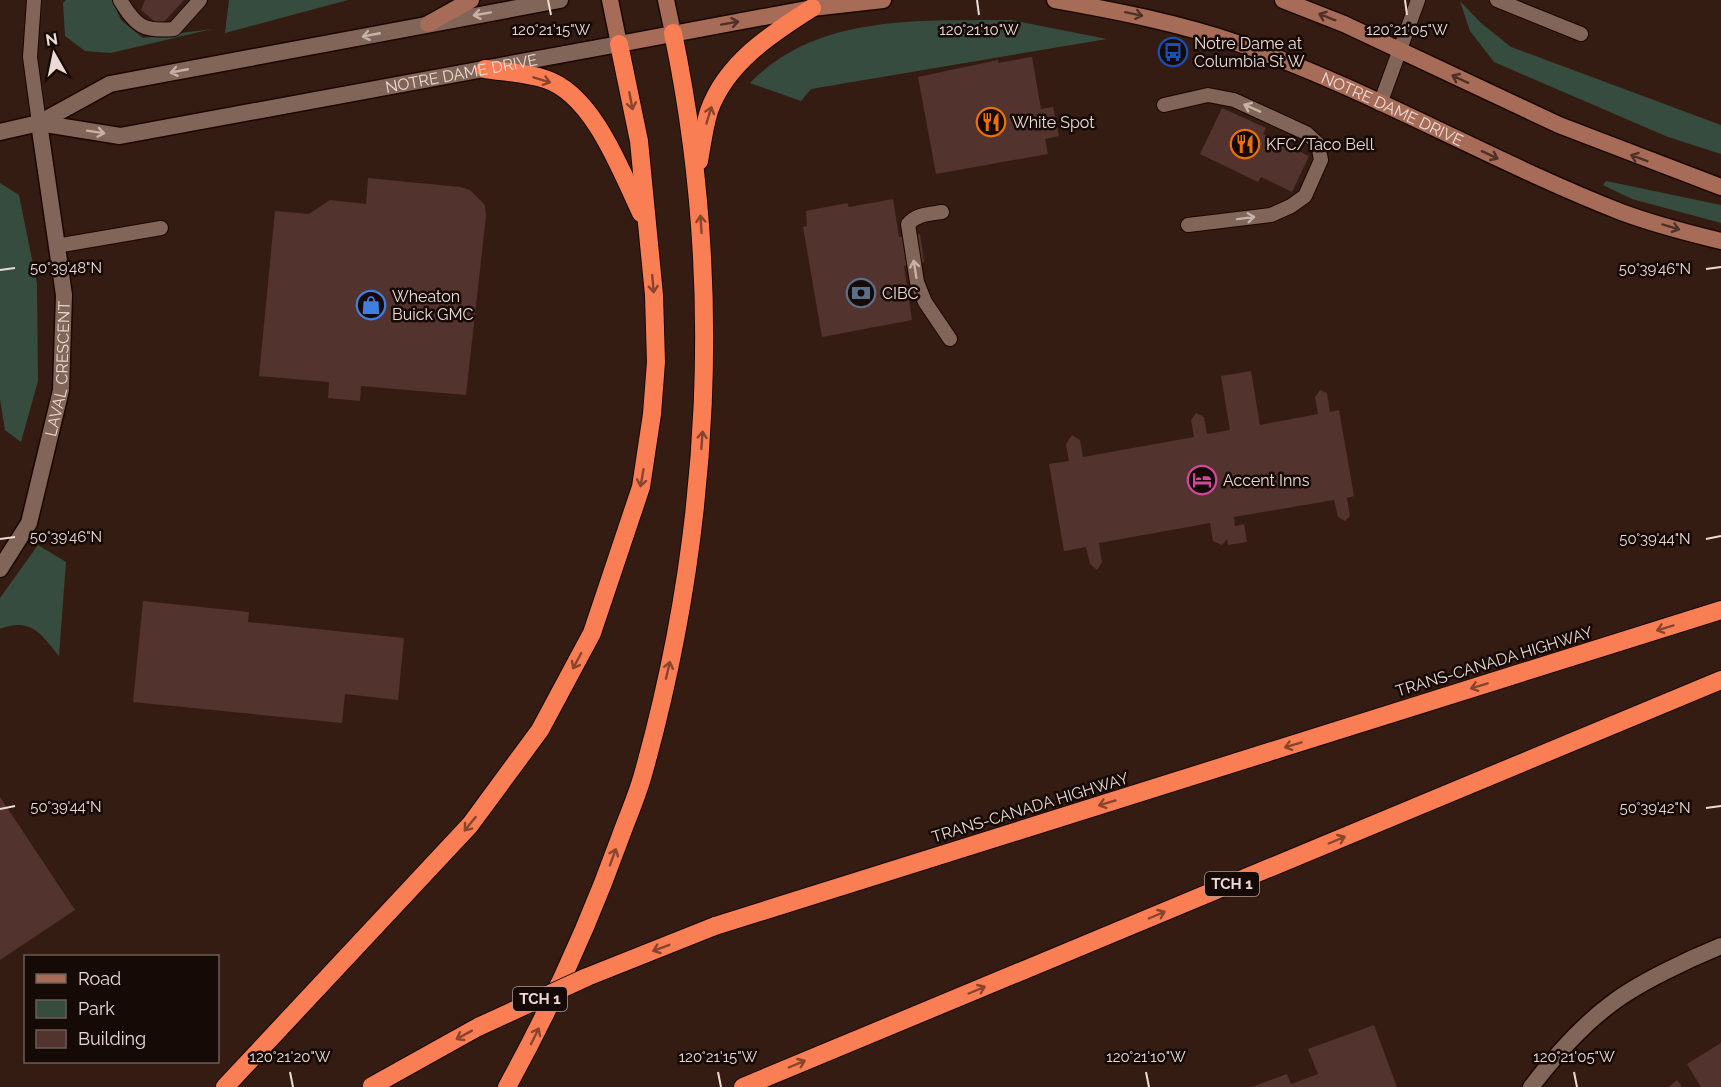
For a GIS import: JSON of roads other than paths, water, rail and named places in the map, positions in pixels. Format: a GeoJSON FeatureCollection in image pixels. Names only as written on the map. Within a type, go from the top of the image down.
{"type":"FeatureCollection","features":[{"type":"Feature","properties":{"kind":"highway"},"geometry":{"type":"LineString","coordinates":[[696,172],[710,110],[730,72],[771,34],[812,8]]}},
{"type":"Feature","properties":{"kind":"highway"},"geometry":{"type":"LineString","coordinates":[[507,1087],[531,1044],[591,918],[644,772],[676,634],[697,498],[702,440],[704,292],[696,172],[673,33]]}},
{"type":"Feature","properties":{"kind":"highway"},"geometry":{"type":"LineString","coordinates":[[225,1087],[470,825],[540,730],[592,633],[641,487],[652,414],[656,351],[639,141],[619,44]]}},
{"type":"Feature","properties":{"kind":"highway"},"geometry":{"type":"LineString","coordinates":[[485,69],[546,79],[575,97],[609,145],[647,226]]}},
{"type":"Feature","properties":{"kind":"highway","name":"TRANS-CANADA HIGHWAY"},"geometry":{"type":"LineString","coordinates":[[371,1087],[478,1028],[576,982],[716,926],[1721,610]]}},
{"type":"Feature","properties":{"kind":"highway","name":"TCH 1"},"geometry":{"type":"LineString","coordinates":[[743,1087],[1721,680]]}},
{"type":"Feature","properties":{"kind":"main road"},"geometry":{"type":"LineString","coordinates":[[428,24],[471,0]]}},
{"type":"Feature","properties":{"kind":"main road"},"geometry":{"type":"LineString","coordinates":[[610,0],[619,44]]}},
{"type":"Feature","properties":{"kind":"main road"},"geometry":{"type":"LineString","coordinates":[[666,0],[673,33]]}},
{"type":"Feature","properties":{"kind":"main road","name":"NOTRE DAME DRIVE"},"geometry":{"type":"LineString","coordinates":[[619,44],[812,8],[883,0]]}},
{"type":"Feature","properties":{"kind":"main road","name":"NOTRE DAME DRIVE"},"geometry":{"type":"LineString","coordinates":[[1055,0],[1138,14],[1237,43],[1380,104],[1536,176],[1623,212],[1721,241]]}},
{"type":"Feature","properties":{"kind":"main road"},"geometry":{"type":"LineString","coordinates":[[1283,0],[1559,125],[1721,187]]}},
{"type":"Feature","properties":{"kind":"street","name":"NOTRE DAME DRIVE"},"geometry":{"type":"LineString","coordinates":[[0,132],[39,123],[110,84],[560,0]]}},
{"type":"Feature","properties":{"kind":"street","name":"NOTRE DAME DRIVE"},"geometry":{"type":"LineString","coordinates":[[39,123],[120,136],[619,44]]}},
{"type":"Feature","properties":{"kind":"street","name":"LAVAL CRESCENT"},"geometry":{"type":"LineString","coordinates":[[0,568],[29,523],[61,390],[64,295],[39,123]]}},
{"type":"Feature","properties":{"kind":"street"},"geometry":{"type":"LineString","coordinates":[[1531,1087],[1557,1054],[1611,1003],[1692,957],[1721,946]]}},
{"type":"Feature","properties":{"kind":"lane"},"geometry":{"type":"LineString","coordinates":[[34,0],[30,57],[39,123]]}},
{"type":"Feature","properties":{"kind":"lane"},"geometry":{"type":"LineString","coordinates":[[120,0],[141,27],[152,31],[174,29],[200,0]]}},
{"type":"Feature","properties":{"kind":"lane"},"geometry":{"type":"LineString","coordinates":[[1380,104],[1418,0]]}},
{"type":"Feature","properties":{"kind":"lane"},"geometry":{"type":"LineString","coordinates":[[1497,0],[1581,34]]}},
{"type":"Feature","properties":{"kind":"lane"},"geometry":{"type":"LineString","coordinates":[[1164,105],[1209,95],[1234,100],[1306,133],[1318,144],[1321,160],[1305,196],[1291,206],[1271,215],[1188,225]]}},
{"type":"Feature","properties":{"kind":"lane"},"geometry":{"type":"LineString","coordinates":[[942,212],[925,214],[908,224],[917,282],[925,302],[950,339]]}},
{"type":"Feature","properties":{"kind":"lane"},"geometry":{"type":"LineString","coordinates":[[56,246],[161,228]]}},
{"type":"Feature","properties":{"kind":"place","name":"Notre Dame at Columbia St W"},"geometry":{"type":"Point","coordinates":[1173,52]}},
{"type":"Feature","properties":{"kind":"place","name":"White Spot"},"geometry":{"type":"Point","coordinates":[991,122]}},
{"type":"Feature","properties":{"kind":"place","name":"KFC/Taco Bell"},"geometry":{"type":"Point","coordinates":[1245,144]}},
{"type":"Feature","properties":{"kind":"place","name":"CIBC"},"geometry":{"type":"Point","coordinates":[861,293]}},
{"type":"Feature","properties":{"kind":"place","name":"Wheaton Buick GMC"},"geometry":{"type":"Point","coordinates":[371,305]}},
{"type":"Feature","properties":{"kind":"place","name":"Accent Inns"},"geometry":{"type":"Point","coordinates":[1202,480]}}]}
